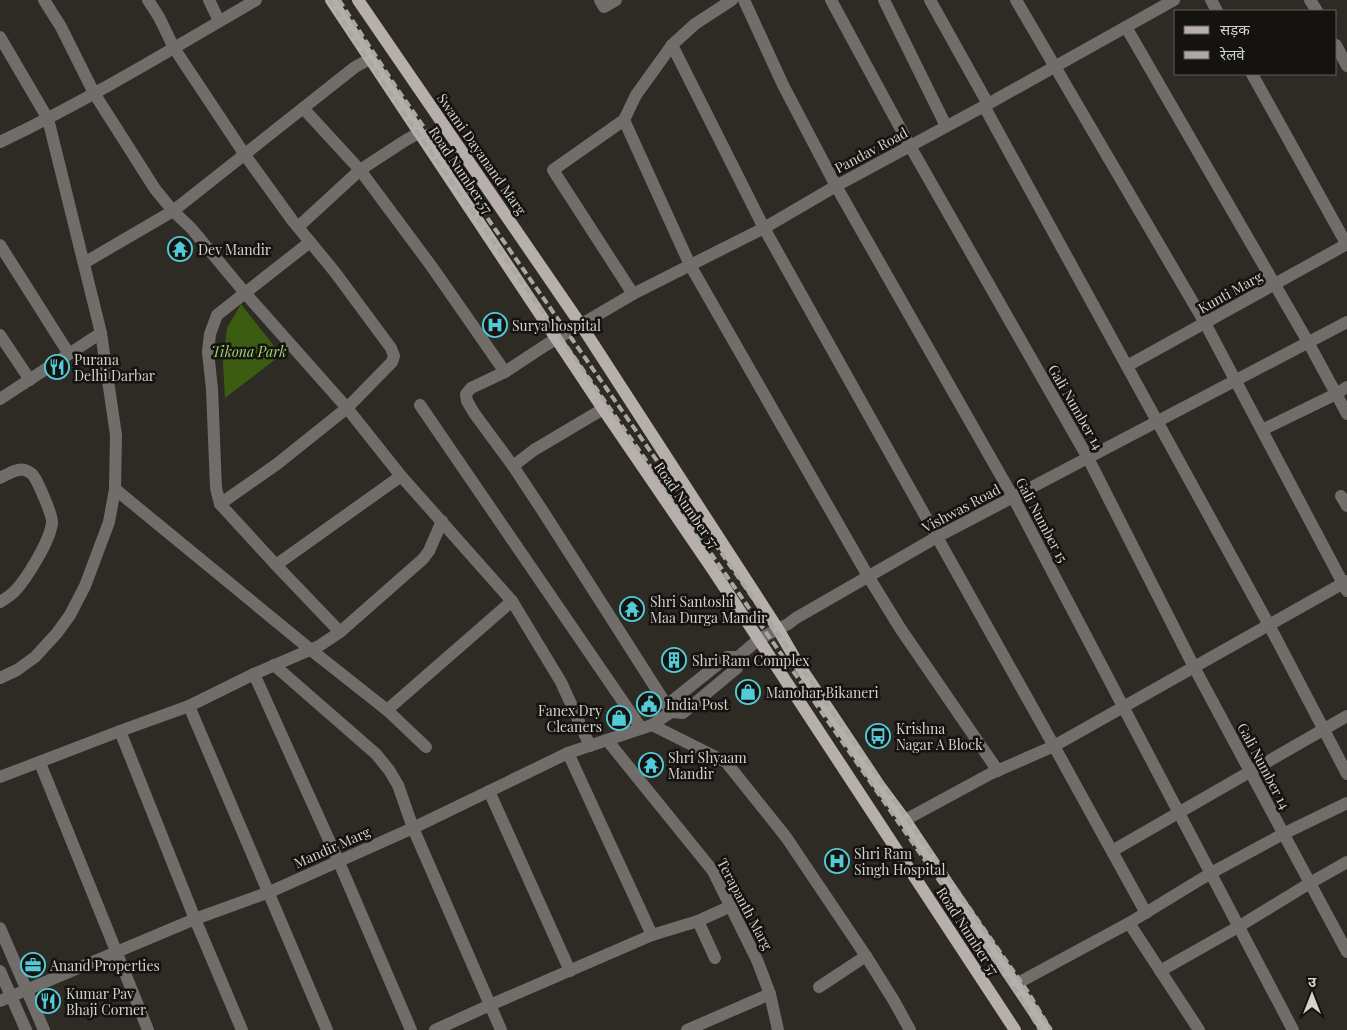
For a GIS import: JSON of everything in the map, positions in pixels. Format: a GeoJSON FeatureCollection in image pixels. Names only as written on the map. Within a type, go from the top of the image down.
{"type":"FeatureCollection","features":[{"type":"Feature","properties":{"kind":"main road","name":"Road Number 57"},"geometry":{"type":"LineString","coordinates":[[331,0],[602,409],[714,570],[1015,1030]]}},
{"type":"Feature","properties":{"kind":"main road","name":"Swami Dayanand Marg"},"geometry":{"type":"LineString","coordinates":[[358,0],[581,325]]}},
{"type":"Feature","properties":{"kind":"main road","name":"Road Number 57"},"geometry":{"type":"LineString","coordinates":[[581,325],[778,629],[797,662],[1046,1030]]}},
{"type":"Feature","properties":{"kind":"street"},"geometry":{"type":"LineString","coordinates":[[44,0],[62,26],[94,93],[155,189],[347,408],[401,476],[512,601],[560,682],[590,746]]}},
{"type":"Feature","properties":{"kind":"street"},"geometry":{"type":"LineString","coordinates":[[148,0],[159,16],[174,48],[246,155],[298,227],[386,340],[394,356],[392,362],[347,408],[277,464],[220,504]]}},
{"type":"Feature","properties":{"kind":"street"},"geometry":{"type":"LineString","coordinates":[[210,0],[219,21]]}},
{"type":"Feature","properties":{"kind":"street"},"geometry":{"type":"LineString","coordinates":[[0,142],[48,119],[256,0]]}},
{"type":"Feature","properties":{"kind":"street"},"geometry":{"type":"LineString","coordinates":[[600,0],[604,7],[616,0]]}},
{"type":"Feature","properties":{"kind":"street"},"geometry":{"type":"LineString","coordinates":[[633,294],[553,170],[624,120],[636,95],[672,45],[695,24],[732,0]]}},
{"type":"Feature","properties":{"kind":"street","name":"Gali Number 15"},"geometry":{"type":"LineString","coordinates":[[744,0],[783,85],[836,186],[1013,497],[1293,1030]]}},
{"type":"Feature","properties":{"kind":"street","name":"Gali Number 14"},"geometry":{"type":"LineString","coordinates":[[831,0],[910,146],[1088,458],[1194,667],[1347,952]]}},
{"type":"Feature","properties":{"kind":"street"},"geometry":{"type":"LineString","coordinates":[[884,0],[946,126]]}},
{"type":"Feature","properties":{"kind":"street"},"geometry":{"type":"LineString","coordinates":[[930,0],[1347,774]]}},
{"type":"Feature","properties":{"kind":"street"},"geometry":{"type":"LineString","coordinates":[[905,820],[994,772],[1054,746],[1268,625],[1346,585],[1205,323],[1016,0]]}},
{"type":"Feature","properties":{"kind":"street","name":"Pandav Road"},"geometry":{"type":"LineString","coordinates":[[513,466],[467,401],[466,394],[471,388],[505,372],[633,294],[764,228],[836,186],[1174,0]]}},
{"type":"Feature","properties":{"kind":"street"},"geometry":{"type":"LineString","coordinates":[[1126,27],[1308,342],[1342,391],[1347,414]]}},
{"type":"Feature","properties":{"kind":"street"},"geometry":{"type":"LineString","coordinates":[[0,36],[48,119],[101,333],[116,435],[115,489],[109,522],[95,564],[85,586],[57,633],[35,657],[17,670],[0,678]]}},
{"type":"Feature","properties":{"kind":"street"},"geometry":{"type":"LineString","coordinates":[[672,45],[764,228],[1146,913]]}},
{"type":"Feature","properties":{"kind":"street"},"geometry":{"type":"LineString","coordinates":[[1337,48],[1347,66]]}},
{"type":"Feature","properties":{"kind":"street"},"geometry":{"type":"LineString","coordinates":[[84,263],[173,211],[356,67],[370,59]]}},
{"type":"Feature","properties":{"kind":"street"},"geometry":{"type":"LineString","coordinates":[[1253,75],[1347,245]]}},
{"type":"Feature","properties":{"kind":"street"},"geometry":{"type":"LineString","coordinates":[[303,108],[360,170],[432,267],[505,372]]}},
{"type":"Feature","properties":{"kind":"street"},"geometry":{"type":"LineString","coordinates":[[624,120],[690,265],[868,576],[994,772]]}},
{"type":"Feature","properties":{"kind":"street"},"geometry":{"type":"LineString","coordinates":[[298,227],[360,170],[406,140],[419,134]]}},
{"type":"Feature","properties":{"kind":"street"},"geometry":{"type":"LineString","coordinates":[[310,242],[217,315],[210,334],[208,352],[212,389],[216,488],[220,504],[276,566],[340,632]]}},
{"type":"Feature","properties":{"kind":"street"},"geometry":{"type":"LineString","coordinates":[[0,245],[69,354]]}},
{"type":"Feature","properties":{"kind":"street","name":"Kunti Marg"},"geometry":{"type":"LineString","coordinates":[[1127,366],[1347,245]]}},
{"type":"Feature","properties":{"kind":"street","name":"Vishwas Road"},"geometry":{"type":"LineString","coordinates":[[759,639],[937,537],[1347,322]]}},
{"type":"Feature","properties":{"kind":"street"},"geometry":{"type":"LineString","coordinates":[[0,399],[101,333]]}},
{"type":"Feature","properties":{"kind":"street"},"geometry":{"type":"LineString","coordinates":[[0,335],[30,380]]}},
{"type":"Feature","properties":{"kind":"street"},"geometry":{"type":"LineString","coordinates":[[1262,430],[1342,391]]}},
{"type":"Feature","properties":{"kind":"street"},"geometry":{"type":"LineString","coordinates":[[420,405],[647,727],[726,762],[786,837],[866,956],[910,1030]]}},
{"type":"Feature","properties":{"kind":"street"},"geometry":{"type":"LineString","coordinates":[[602,409],[534,450],[513,466],[671,712]]}},
{"type":"Feature","properties":{"kind":"street"},"geometry":{"type":"LineString","coordinates":[[0,478],[15,470],[27,471],[33,475],[52,521],[41,552],[25,579],[15,592],[0,602]]}},
{"type":"Feature","properties":{"kind":"street"},"geometry":{"type":"LineString","coordinates":[[276,566],[401,476]]}},
{"type":"Feature","properties":{"kind":"street"},"geometry":{"type":"LineString","coordinates":[[115,489],[387,710],[426,747]]}},
{"type":"Feature","properties":{"kind":"street"},"geometry":{"type":"LineString","coordinates":[[0,777],[189,706],[254,674],[319,646],[340,632],[423,559],[429,551],[442,521]]}},
{"type":"Feature","properties":{"kind":"street"},"geometry":{"type":"LineString","coordinates":[[387,710],[512,601]]}},
{"type":"Feature","properties":{"kind":"street","name":"Mandir Marg"},"geometry":{"type":"LineString","coordinates":[[6,999],[195,919],[268,892],[413,828],[568,753],[647,727],[671,712],[683,712],[737,668],[738,657],[759,639]]}},
{"type":"Feature","properties":{"kind":"street"},"geometry":{"type":"LineString","coordinates":[[274,665],[376,754],[389,770],[398,785],[413,828],[500,1030]]}},
{"type":"Feature","properties":{"kind":"street"},"geometry":{"type":"LineString","coordinates":[[254,674],[338,860],[411,1030]]}},
{"type":"Feature","properties":{"kind":"street"},"geometry":{"type":"LineString","coordinates":[[189,706],[327,1030]]}},
{"type":"Feature","properties":{"kind":"street"},"geometry":{"type":"LineString","coordinates":[[1112,851],[1347,716]]}},
{"type":"Feature","properties":{"kind":"street"},"geometry":{"type":"LineString","coordinates":[[120,731],[195,919],[242,1030]]}},
{"type":"Feature","properties":{"kind":"street","name":"Terapanth Marg"},"geometry":{"type":"LineString","coordinates":[[607,740],[713,871],[757,960],[770,994],[778,1030]]}},
{"type":"Feature","properties":{"kind":"street"},"geometry":{"type":"LineString","coordinates":[[568,753],[652,935]]}},
{"type":"Feature","properties":{"kind":"street"},"geometry":{"type":"LineString","coordinates":[[40,762],[148,1030]]}},
{"type":"Feature","properties":{"kind":"street"},"geometry":{"type":"LineString","coordinates":[[489,791],[570,971]]}},
{"type":"Feature","properties":{"kind":"street"},"geometry":{"type":"LineString","coordinates":[[1016,984],[1129,923],[1211,873],[1283,834],[1347,804]]}},
{"type":"Feature","properties":{"kind":"street"},"geometry":{"type":"LineString","coordinates":[[1160,971],[1347,862]]}},
{"type":"Feature","properties":{"kind":"street"},"geometry":{"type":"LineString","coordinates":[[435,1030],[652,935],[698,921],[730,906]]}},
{"type":"Feature","properties":{"kind":"street"},"geometry":{"type":"LineString","coordinates":[[698,921],[715,958]]}},
{"type":"Feature","properties":{"kind":"street"},"geometry":{"type":"LineString","coordinates":[[1129,923],[1199,1030]]}},
{"type":"Feature","properties":{"kind":"street"},"geometry":{"type":"LineString","coordinates":[[0,928],[44,1030]]}},
{"type":"Feature","properties":{"kind":"street"},"geometry":{"type":"LineString","coordinates":[[819,987],[866,956]]}},
{"type":"Feature","properties":{"kind":"street"},"geometry":{"type":"LineString","coordinates":[[0,970],[6,999],[26,1030]]}},
{"type":"Feature","properties":{"kind":"street"},"geometry":{"type":"LineString","coordinates":[[687,1030],[770,994]]}},
{"type":"Feature","properties":{"kind":"green space","name":"Tikona Park"},"geometry":{"type":"Polygon","coordinates":[[[241,304],[281,355],[225,398],[223,363],[227,328],[241,304]]]}},
{"type":"Feature","properties":{"kind":"railway"},"geometry":{"type":"LineString","coordinates":[[329,0],[392,96],[1021,998],[1040,1030]]}},
{"type":"Feature","properties":{"kind":"railway"},"geometry":{"type":"LineString","coordinates":[[339,0],[398,90],[1028,992],[1051,1030]]}},
{"type":"Feature","properties":{"kind":"place","name":"Dev Mandir"},"geometry":{"type":"Point","coordinates":[180,249]}},
{"type":"Feature","properties":{"kind":"place","name":"Surya hospital"},"geometry":{"type":"Point","coordinates":[495,325]}},
{"type":"Feature","properties":{"kind":"place","name":"Purana Delhi Darbar"},"geometry":{"type":"Point","coordinates":[57,367]}},
{"type":"Feature","properties":{"kind":"place","name":"Shri Santoshi Maa Durga Mandir"},"geometry":{"type":"Point","coordinates":[632,609]}},
{"type":"Feature","properties":{"kind":"place","name":"Shri Ram Complex"},"geometry":{"type":"Point","coordinates":[674,660]}},
{"type":"Feature","properties":{"kind":"place","name":"Manohar Bikaneri"},"geometry":{"type":"Point","coordinates":[748,692]}},
{"type":"Feature","properties":{"kind":"place","name":"India Post"},"geometry":{"type":"Point","coordinates":[649,704]}},
{"type":"Feature","properties":{"kind":"place","name":"Fanex Dry Cleaners"},"geometry":{"type":"Point","coordinates":[619,718]}},
{"type":"Feature","properties":{"kind":"place","name":"Krishna Nagar A Block"},"geometry":{"type":"Point","coordinates":[878,736]}},
{"type":"Feature","properties":{"kind":"place","name":"Shri Shyaam Mandir"},"geometry":{"type":"Point","coordinates":[651,765]}},
{"type":"Feature","properties":{"kind":"place","name":"Shri Ram Singh Hospital"},"geometry":{"type":"Point","coordinates":[837,861]}},
{"type":"Feature","properties":{"kind":"place","name":"Anand Properties"},"geometry":{"type":"Point","coordinates":[33,965]}},
{"type":"Feature","properties":{"kind":"place","name":"Kumar Pav Bhaji Corner"},"geometry":{"type":"Point","coordinates":[48,1001]}}]}
